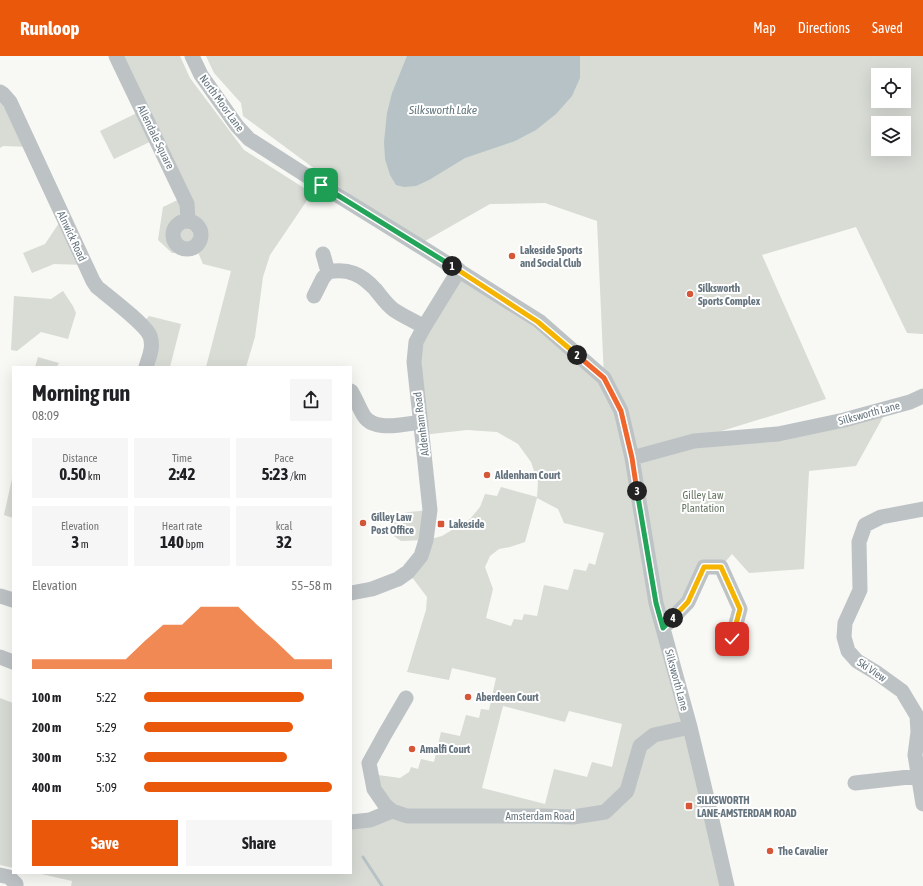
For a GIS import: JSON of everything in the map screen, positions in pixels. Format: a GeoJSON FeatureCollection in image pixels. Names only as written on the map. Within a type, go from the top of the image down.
{"type":"FeatureCollection","features":[{"type":"Feature","properties":{"kind":"street","name":"Allendale Square"},"geometry":{"type":"LineString","coordinates":[[116,56],[187,204],[188,220]]}},
{"type":"Feature","properties":{"kind":"street","name":"North Moor Lane"},"geometry":{"type":"LineString","coordinates":[[192,56],[205,81],[237,126],[249,139],[459,270],[538,322],[604,378],[621,411],[632,458]]}},
{"type":"Feature","properties":{"kind":"street","name":"Alnwick Road"},"geometry":{"type":"LineString","coordinates":[[0,92],[10,102],[93,281],[150,335],[152,348],[146,366]]}},
{"type":"Feature","properties":{"kind":"street"},"geometry":{"type":"LineString","coordinates":[[322,254],[328,272]]}},
{"type":"Feature","properties":{"kind":"street"},"geometry":{"type":"LineString","coordinates":[[314,296],[323,278],[328,272],[339,270],[350,271],[367,281],[394,310],[424,327]]}},
{"type":"Feature","properties":{"kind":"street","name":"Aldenham Road"},"geometry":{"type":"LineString","coordinates":[[352,593],[372,589],[398,579],[408,572],[421,556],[429,526],[430,510],[414,362],[416,342],[459,270]]}},
{"type":"Feature","properties":{"kind":"street"},"geometry":{"type":"LineString","coordinates":[[352,392],[367,420],[373,424],[382,426],[420,422]]}},
{"type":"Feature","properties":{"kind":"street","name":"Silksworth Lane"},"geometry":{"type":"LineString","coordinates":[[727,886],[690,727],[656,603],[632,458],[694,442],[778,434],[837,422],[910,402],[923,396]]}},
{"type":"Feature","properties":{"kind":"street","name":"Ski View"},"geometry":{"type":"LineString","coordinates":[[923,508],[881,517],[865,525],[859,542],[860,590],[845,623],[844,637],[848,651],[857,661],[902,691],[917,716],[918,732],[915,755],[923,804]]}},
{"type":"Feature","properties":{"kind":"street"},"geometry":{"type":"LineString","coordinates":[[663,628],[688,602],[704,567],[721,567],[740,609],[732,639]]}},
{"type":"Feature","properties":{"kind":"street"},"geometry":{"type":"LineString","coordinates":[[0,596],[12,600]]}},
{"type":"Feature","properties":{"kind":"street"},"geometry":{"type":"LineString","coordinates":[[0,657],[12,662]]}},
{"type":"Feature","properties":{"kind":"street"},"geometry":{"type":"LineString","coordinates":[[352,822],[370,820],[392,811],[385,805],[374,790],[369,763],[406,698]]}},
{"type":"Feature","properties":{"kind":"street","name":"Amsterdam Road"},"geometry":{"type":"LineString","coordinates":[[392,811],[407,816],[573,817],[605,812],[627,791],[640,746],[654,735],[690,727]]}},
{"type":"Feature","properties":{"kind":"street"},"geometry":{"type":"LineString","coordinates":[[855,783],[918,776]]}},
{"type":"Feature","properties":{"kind":"street"},"geometry":{"type":"LineString","coordinates":[[0,875],[9,877],[16,884],[16,886]]}},
{"type":"Feature","properties":{"kind":"green space"},"geometry":{"type":"Polygon","coordinates":[[[117,56],[180,56],[190,78],[244,150],[312,193],[270,255],[263,277],[255,337],[246,366],[206,366],[231,271],[203,264],[197,250],[188,253],[172,253],[158,240],[163,207],[184,197],[156,139],[114,159],[100,131],[143,110],[117,56]]]}},
{"type":"Feature","properties":{"kind":"green space","name":"Gilley Law Plantation"},"geometry":{"type":"Polygon","coordinates":[[[206,56],[923,56],[923,334],[907,333],[856,227],[762,255],[826,399],[650,453],[888,408],[856,466],[809,471],[804,569],[749,573],[732,554],[721,567],[704,567],[663,628],[727,886],[71,886],[72,881],[41,874],[352,874],[352,822],[392,811],[371,774],[400,778],[409,772],[411,767],[418,769],[421,759],[434,762],[441,732],[460,736],[466,715],[479,718],[481,709],[489,710],[496,678],[452,668],[449,680],[407,672],[426,610],[427,597],[408,572],[426,540],[401,541],[391,532],[389,527],[391,521],[396,516],[401,514],[430,510],[427,540],[442,536],[470,519],[480,507],[485,494],[497,496],[501,487],[537,497],[538,482],[531,462],[518,444],[497,432],[467,430],[422,435],[414,362],[459,270],[604,378],[597,221],[545,203],[490,204],[418,245],[243,116],[241,103],[214,73],[206,56]],[[537,498],[525,542],[499,549],[490,556],[485,567],[493,589],[486,618],[511,626],[514,619],[522,620],[524,614],[537,616],[544,585],[568,590],[574,569],[586,571],[589,563],[595,565],[604,533],[564,523],[558,509],[537,498]],[[503,706],[482,788],[545,804],[554,769],[587,777],[592,762],[612,767],[622,724],[569,711],[565,722],[503,706]]]}},
{"type":"Feature","properties":{"kind":"green space"},"geometry":{"type":"Polygon","coordinates":[[[0,92],[31,147],[3,146],[0,148],[0,92]]]}},
{"type":"Feature","properties":{"kind":"green space"},"geometry":{"type":"Polygon","coordinates":[[[63,217],[85,265],[54,264],[32,273],[23,253],[45,244],[63,217]]]}},
{"type":"Feature","properties":{"kind":"green space"},"geometry":{"type":"Polygon","coordinates":[[[63,291],[76,313],[68,339],[41,332],[17,351],[11,350],[14,296],[51,299],[63,291]]]}},
{"type":"Feature","properties":{"kind":"green space"},"geometry":{"type":"Polygon","coordinates":[[[149,316],[181,324],[170,366],[146,366],[152,348],[141,325],[149,316]]]}},
{"type":"Feature","properties":{"kind":"green space"},"geometry":{"type":"Polygon","coordinates":[[[38,357],[59,363],[58,366],[35,366],[38,357]]]}},
{"type":"Feature","properties":{"kind":"green space"},"geometry":{"type":"Polygon","coordinates":[[[12,479],[12,518],[4,515],[12,479]]]}},
{"type":"Feature","properties":{"kind":"green space"},"geometry":{"type":"Polygon","coordinates":[[[0,698],[12,703],[12,868],[0,865],[0,698]]]}},
{"type":"Feature","properties":{"kind":"water","name":"Silksworth Lake"},"geometry":{"type":"Polygon","coordinates":[[[407,56],[580,56],[580,78],[572,96],[556,114],[536,130],[515,141],[465,158],[429,180],[416,186],[404,187],[396,185],[390,175],[385,159],[384,142],[387,113],[392,93],[407,56]]]}},
{"type":"Feature","properties":{"kind":"waterway"},"geometry":{"type":"LineString","coordinates":[[363,857],[382,886]]}},
{"type":"Feature","properties":{"kind":"place","name":"Lakeside Sports and Social Club"},"geometry":{"type":"Point","coordinates":[512,256]}},
{"type":"Feature","properties":{"kind":"place","name":"Silksworth Sports Complex"},"geometry":{"type":"Point","coordinates":[690,294]}},
{"type":"Feature","properties":{"kind":"place","name":"Aldenham Court"},"geometry":{"type":"Point","coordinates":[487,475]}},
{"type":"Feature","properties":{"kind":"place","name":"Gilley Law Post Office"},"geometry":{"type":"Point","coordinates":[363,523]}},
{"type":"Feature","properties":{"kind":"place","name":"Lakeside"},"geometry":{"type":"Point","coordinates":[441,524]}},
{"type":"Feature","properties":{"kind":"place","name":"Aberdeen Court"},"geometry":{"type":"Point","coordinates":[468,697]}},
{"type":"Feature","properties":{"kind":"place","name":"Amalfi Court"},"geometry":{"type":"Point","coordinates":[412,749]}},
{"type":"Feature","properties":{"kind":"place","name":"SILKSWORTH LANE-AMSTERDAM ROAD"},"geometry":{"type":"Point","coordinates":[689,806]}},
{"type":"Feature","properties":{"kind":"place","name":"The Cavalier"},"geometry":{"type":"Point","coordinates":[770,851]}},
{"type":"Feature","properties":{"kind":"route"},"geometry":{"type":"LineString","coordinates":[[321,185],[459,270],[538,322],[604,378],[621,411],[632,458],[656,603],[663,628],[688,602],[704,567],[721,567],[740,609],[732,639]]}}]}
